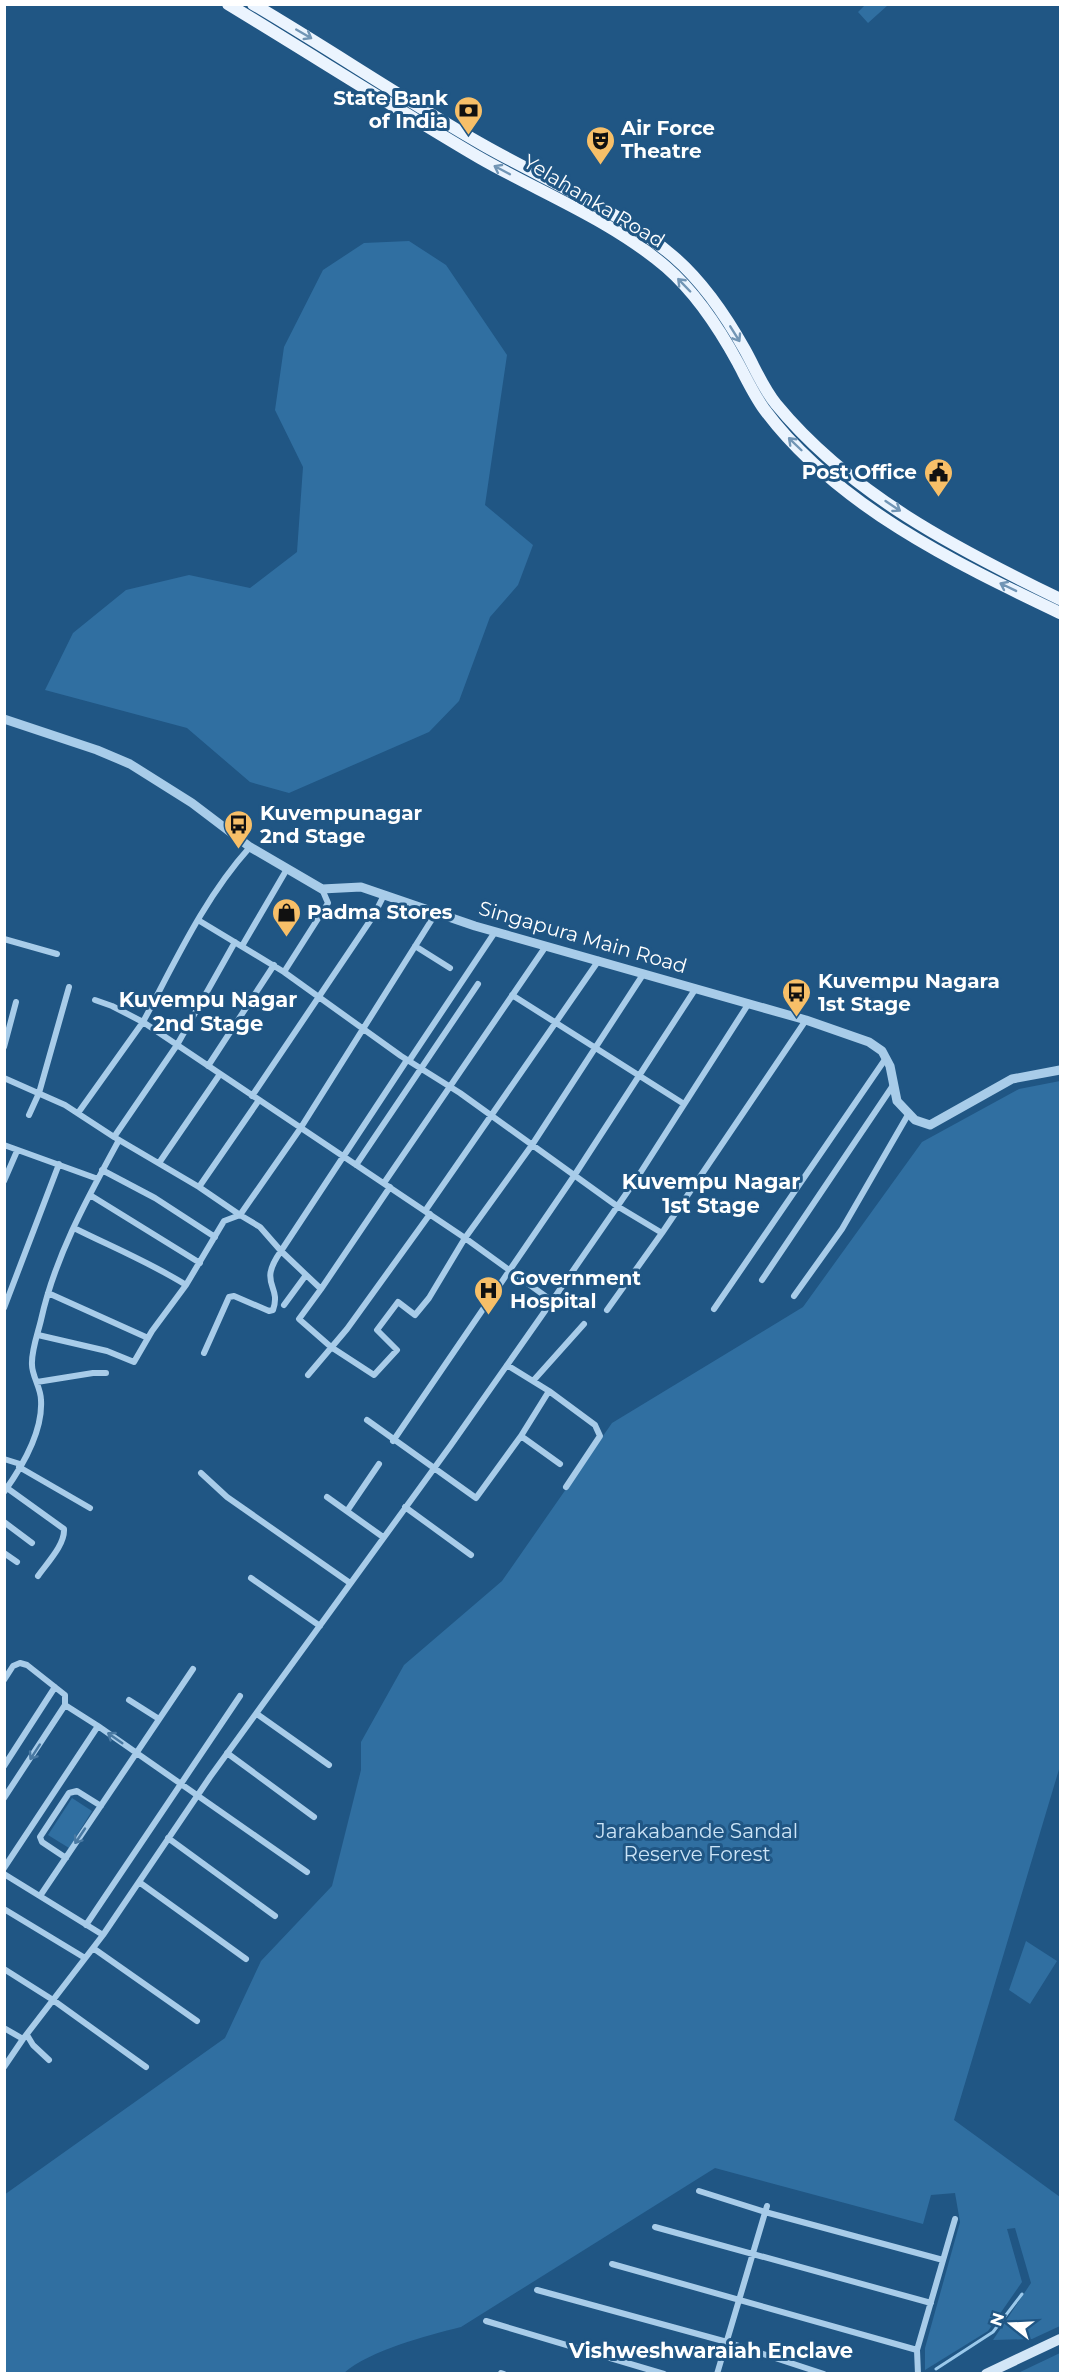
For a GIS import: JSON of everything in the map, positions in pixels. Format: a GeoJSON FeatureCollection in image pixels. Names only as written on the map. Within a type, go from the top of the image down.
{"type":"FeatureCollection","features":[{"type":"Feature","properties":{"kind":"main road","name":"Yelahanka Road"},"geometry":{"type":"LineString","coordinates":[[228,4],[480,158],[621,236],[665,267],[697,299],[726,342],[763,408],[789,439],[850,496],[938,551],[1060,613]]}},
{"type":"Feature","properties":{"kind":"main road","name":"Yelahanka Road"},"geometry":{"type":"LineString","coordinates":[[253,4],[477,141],[628,225],[674,257],[707,291],[737,336],[773,400],[798,430],[859,483],[934,534],[1060,599]]}},
{"type":"Feature","properties":{"kind":"main road"},"geometry":{"type":"LineString","coordinates":[[986,2373],[1060,2339]]}},
{"type":"Feature","properties":{"kind":"street"},"geometry":{"type":"LineString","coordinates":[[4,719],[97,750],[130,764],[192,803],[250,847],[322,889],[328,903],[284,972]]}},
{"type":"Feature","properties":{"kind":"street"},"geometry":{"type":"LineString","coordinates":[[78,1113],[143,1022],[198,920],[231,868],[250,847]]}},
{"type":"Feature","properties":{"kind":"street"},"geometry":{"type":"LineString","coordinates":[[242,946],[287,869]]}},
{"type":"Feature","properties":{"kind":"street","name":"Singapura Main Road"},"geometry":{"type":"LineString","coordinates":[[322,889],[361,887],[495,932],[806,1020],[869,1042],[882,1051],[885,1058]]}},
{"type":"Feature","properties":{"kind":"street"},"geometry":{"type":"LineString","coordinates":[[252,1096],[374,915],[384,895]]}},
{"type":"Feature","properties":{"kind":"street"},"geometry":{"type":"LineString","coordinates":[[38,1335],[107,1351],[134,1362],[148,1338],[186,1286],[224,1221],[240,1215],[300,1129],[436,913]]}},
{"type":"Feature","properties":{"kind":"street"},"geometry":{"type":"LineString","coordinates":[[198,920],[274,965],[408,1060],[450,1086],[617,1206],[662,1233]]}},
{"type":"Feature","properties":{"kind":"street"},"geometry":{"type":"LineString","coordinates":[[204,1353],[229,1297],[234,1296],[269,1311],[273,1310],[275,1297],[269,1278],[270,1266],[495,932]]}},
{"type":"Feature","properties":{"kind":"street"},"geometry":{"type":"LineString","coordinates":[[4,939],[57,954]]}},
{"type":"Feature","properties":{"kind":"street"},"geometry":{"type":"LineString","coordinates":[[38,1576],[53,1555],[64,1535],[64,1529],[6,1490],[26,1455],[38,1427],[41,1400],[31,1366],[48,1293],[56,1268],[117,1139],[177,1045],[235,942]]}},
{"type":"Feature","properties":{"kind":"street"},"geometry":{"type":"LineString","coordinates":[[415,946],[450,968]]}},
{"type":"Feature","properties":{"kind":"street"},"geometry":{"type":"LineString","coordinates":[[546,946],[450,1086],[321,1289],[299,1319],[332,1347],[374,1375],[397,1350],[377,1330],[398,1302],[415,1315],[429,1298],[465,1238],[532,1145],[644,973]]}},
{"type":"Feature","properties":{"kind":"street"},"geometry":{"type":"LineString","coordinates":[[308,1375],[347,1329],[599,960]]}},
{"type":"Feature","properties":{"kind":"street"},"geometry":{"type":"LineString","coordinates":[[208,1066],[274,965]]}},
{"type":"Feature","properties":{"kind":"street"},"geometry":{"type":"LineString","coordinates":[[357,1165],[478,984]]}},
{"type":"Feature","properties":{"kind":"street"},"geometry":{"type":"LineString","coordinates":[[29,1115],[39,1092],[69,987]]}},
{"type":"Feature","properties":{"kind":"street"},"geometry":{"type":"LineString","coordinates":[[393,1441],[574,1176],[696,988]]}},
{"type":"Feature","properties":{"kind":"street"},"geometry":{"type":"LineString","coordinates":[[512,995],[684,1104]]}},
{"type":"Feature","properties":{"kind":"street"},"geometry":{"type":"LineString","coordinates":[[95,1000],[143,1022],[300,1129],[428,1212],[511,1269],[552,1301]]}},
{"type":"Feature","properties":{"kind":"street"},"geometry":{"type":"LineString","coordinates":[[4,1047],[16,1002]]}},
{"type":"Feature","properties":{"kind":"street"},"geometry":{"type":"LineString","coordinates":[[4,2067],[103,1935],[227,1753],[552,1301],[617,1206],[749,1003]]}},
{"type":"Feature","properties":{"kind":"street"},"geometry":{"type":"LineString","coordinates":[[607,1310],[806,1020]]}},
{"type":"Feature","properties":{"kind":"street"},"geometry":{"type":"LineString","coordinates":[[714,1309],[885,1058],[890,1066],[897,1101],[915,1120],[930,1125],[1012,1078],[1060,1070]]}},
{"type":"Feature","properties":{"kind":"street"},"geometry":{"type":"LineString","coordinates":[[159,1163],[220,1074]]}},
{"type":"Feature","properties":{"kind":"street"},"geometry":{"type":"LineString","coordinates":[[4,1078],[39,1092],[78,1113],[261,1227],[281,1251],[321,1289]]}},
{"type":"Feature","properties":{"kind":"street"},"geometry":{"type":"LineString","coordinates":[[762,1280],[894,1084]]}},
{"type":"Feature","properties":{"kind":"street"},"geometry":{"type":"LineString","coordinates":[[199,1187],[259,1100]]}},
{"type":"Feature","properties":{"kind":"street"},"geometry":{"type":"LineString","coordinates":[[794,1296],[842,1229],[909,1113]]}},
{"type":"Feature","properties":{"kind":"street"},"geometry":{"type":"LineString","coordinates":[[4,1145],[98,1179]]}},
{"type":"Feature","properties":{"kind":"street"},"geometry":{"type":"LineString","coordinates":[[4,1181],[17,1150]]}},
{"type":"Feature","properties":{"kind":"street"},"geometry":{"type":"LineString","coordinates":[[4,1308],[59,1164]]}},
{"type":"Feature","properties":{"kind":"street"},"geometry":{"type":"LineString","coordinates":[[102,1170],[155,1198],[215,1237]]}},
{"type":"Feature","properties":{"kind":"street"},"geometry":{"type":"LineString","coordinates":[[90,1194],[200,1263]]}},
{"type":"Feature","properties":{"kind":"street"},"geometry":{"type":"LineString","coordinates":[[74,1228],[160,1269],[186,1286]]}},
{"type":"Feature","properties":{"kind":"street"},"geometry":{"type":"LineString","coordinates":[[284,1305],[306,1275]]}},
{"type":"Feature","properties":{"kind":"street"},"geometry":{"type":"LineString","coordinates":[[48,1293],[148,1338]]}},
{"type":"Feature","properties":{"kind":"street"},"geometry":{"type":"LineString","coordinates":[[533,1381],[584,1324]]}},
{"type":"Feature","properties":{"kind":"street"},"geometry":{"type":"LineString","coordinates":[[507,1365],[549,1391],[595,1425],[600,1436],[566,1486]]}},
{"type":"Feature","properties":{"kind":"street"},"geometry":{"type":"LineString","coordinates":[[37,1382],[106,1373]]}},
{"type":"Feature","properties":{"kind":"street"},"geometry":{"type":"LineString","coordinates":[[367,1420],[393,1441],[476,1498],[521,1436],[549,1391]]}},
{"type":"Feature","properties":{"kind":"street"},"geometry":{"type":"LineString","coordinates":[[521,1436],[560,1464]]}},
{"type":"Feature","properties":{"kind":"street"},"geometry":{"type":"LineString","coordinates":[[4,1459],[90,1508]]}},
{"type":"Feature","properties":{"kind":"street"},"geometry":{"type":"LineString","coordinates":[[347,1511],[379,1464]]}},
{"type":"Feature","properties":{"kind":"street"},"geometry":{"type":"LineString","coordinates":[[201,1473],[227,1497],[350,1583]]}},
{"type":"Feature","properties":{"kind":"street"},"geometry":{"type":"LineString","coordinates":[[327,1497],[383,1537]]}},
{"type":"Feature","properties":{"kind":"street"},"geometry":{"type":"LineString","coordinates":[[405,1507],[471,1555]]}},
{"type":"Feature","properties":{"kind":"street"},"geometry":{"type":"LineString","coordinates":[[4,1522],[32,1543]]}},
{"type":"Feature","properties":{"kind":"street"},"geometry":{"type":"LineString","coordinates":[[4,1553],[17,1562]]}},
{"type":"Feature","properties":{"kind":"street"},"geometry":{"type":"LineString","coordinates":[[251,1578],[320,1626]]}},
{"type":"Feature","properties":{"kind":"street"},"geometry":{"type":"LineString","coordinates":[[4,1680],[13,1666],[20,1663],[27,1665],[65,1695],[65,1706],[4,1798]]}},
{"type":"Feature","properties":{"kind":"street"},"geometry":{"type":"LineString","coordinates":[[40,1896],[193,1669]]}},
{"type":"Feature","properties":{"kind":"street"},"geometry":{"type":"LineString","coordinates":[[4,1766],[55,1687]]}},
{"type":"Feature","properties":{"kind":"street"},"geometry":{"type":"LineString","coordinates":[[86,1925],[240,1696]]}},
{"type":"Feature","properties":{"kind":"street"},"geometry":{"type":"LineString","coordinates":[[129,1700],[159,1719]]}},
{"type":"Feature","properties":{"kind":"street"},"geometry":{"type":"LineString","coordinates":[[65,1706],[98,1726],[307,1872]]}},
{"type":"Feature","properties":{"kind":"street"},"geometry":{"type":"LineString","coordinates":[[257,1714],[329,1765]]}},
{"type":"Feature","properties":{"kind":"street"},"geometry":{"type":"LineString","coordinates":[[4,1868],[98,1726]]}},
{"type":"Feature","properties":{"kind":"street"},"geometry":{"type":"LineString","coordinates":[[227,1753],[314,1816]]}},
{"type":"Feature","properties":{"kind":"street"},"geometry":{"type":"LineString","coordinates":[[66,1858],[42,1842],[40,1837],[69,1793],[77,1791],[100,1806]]}},
{"type":"Feature","properties":{"kind":"street"},"geometry":{"type":"LineString","coordinates":[[168,1838],[275,1916]]}},
{"type":"Feature","properties":{"kind":"street"},"geometry":{"type":"LineString","coordinates":[[4,1874],[103,1935]]}},
{"type":"Feature","properties":{"kind":"street"},"geometry":{"type":"LineString","coordinates":[[139,1882],[246,1959]]}},
{"type":"Feature","properties":{"kind":"street"},"geometry":{"type":"LineString","coordinates":[[4,1909],[85,1958]]}},
{"type":"Feature","properties":{"kind":"street"},"geometry":{"type":"LineString","coordinates":[[93,1948],[197,2021]]}},
{"type":"Feature","properties":{"kind":"street"},"geometry":{"type":"LineString","coordinates":[[4,1969],[53,2000],[146,2067]]}},
{"type":"Feature","properties":{"kind":"street"},"geometry":{"type":"LineString","coordinates":[[4,2028],[25,2037],[49,2060]]}},
{"type":"Feature","properties":{"kind":"street"},"geometry":{"type":"LineString","coordinates":[[699,2191],[943,2260]]}},
{"type":"Feature","properties":{"kind":"street"},"geometry":{"type":"LineString","coordinates":[[717,2373],[766,2209]]}},
{"type":"Feature","properties":{"kind":"street"},"geometry":{"type":"LineString","coordinates":[[918,2373],[917,2350],[955,2219]]}},
{"type":"Feature","properties":{"kind":"street"},"geometry":{"type":"LineString","coordinates":[[655,2227],[931,2303]]}},
{"type":"Feature","properties":{"kind":"street"},"geometry":{"type":"LineString","coordinates":[[612,2264],[740,2298],[917,2350]]}},
{"type":"Feature","properties":{"kind":"street"},"geometry":{"type":"LineString","coordinates":[[537,2290],[727,2342],[824,2373]]}},
{"type":"Feature","properties":{"kind":"street"},"geometry":{"type":"LineString","coordinates":[[486,2321],[664,2373]]}},
{"type":"Feature","properties":{"kind":"green space"},"geometry":{"type":"Polygon","coordinates":[[[865,5],[888,5],[868,23],[858,12],[865,5]]]}},
{"type":"Feature","properties":{"kind":"green space"},"geometry":{"type":"Polygon","coordinates":[[[409,241],[446,265],[507,355],[485,505],[533,545],[518,585],[490,617],[459,701],[429,732],[289,793],[250,782],[187,728],[45,690],[73,633],[126,590],[189,575],[250,588],[297,552],[303,467],[275,410],[284,347],[323,270],[364,243],[409,241]]]}},
{"type":"Feature","properties":{"kind":"green space","name":"Jarakabande Sandal Reserve Forest"},"geometry":{"type":"Polygon","coordinates":[[[1060,1081],[1060,1766],[954,2120],[1060,2197],[1060,2326],[1032,2339],[993,2340],[1031,2283],[1015,2228],[1007,2229],[1022,2282],[988,2331],[925,2370],[925,2348],[960,2222],[955,2193],[931,2195],[923,2224],[715,2168],[461,2327],[415,2339],[383,2351],[368,2357],[344,2373],[5,2373],[4,2195],[225,2038],[261,1961],[332,1886],[361,1770],[361,1742],[404,1665],[502,1581],[612,1423],[803,1307],[922,1142],[1019,1089],[1060,1081]]]}},
{"type":"Feature","properties":{"kind":"green space"},"geometry":{"type":"Polygon","coordinates":[[[72,1798],[92,1811],[69,1848],[48,1835],[72,1798]]]}},
{"type":"Feature","properties":{"kind":"green space"},"geometry":{"type":"Polygon","coordinates":[[[1026,1941],[1057,1961],[1030,2004],[1009,1990],[1026,1941]]]}},
{"type":"Feature","properties":{"kind":"green space"},"geometry":{"type":"Polygon","coordinates":[[[1060,2353],[1060,2373],[1018,2373],[1060,2353]]]}},
{"type":"Feature","properties":{"kind":"waterway"},"geometry":{"type":"LineString","coordinates":[[936,2369],[993,2332],[1022,2294]]}},
{"type":"Feature","properties":{"kind":"place","name":"State Bank of India"},"geometry":{"type":"Point","coordinates":[469,136]}},
{"type":"Feature","properties":{"kind":"place","name":"Air Force Theatre"},"geometry":{"type":"Point","coordinates":[600,166]}},
{"type":"Feature","properties":{"kind":"place","name":"Post Office"},"geometry":{"type":"Point","coordinates":[938,498]}},
{"type":"Feature","properties":{"kind":"place","name":"Kuvempunagar 2nd Stage"},"geometry":{"type":"Point","coordinates":[239,850]}},
{"type":"Feature","properties":{"kind":"place","name":"Padma Stores"},"geometry":{"type":"Point","coordinates":[286,938]}},
{"type":"Feature","properties":{"kind":"place","name":"Kuvempu Nagara 1st Stage"},"geometry":{"type":"Point","coordinates":[797,1018]}},
{"type":"Feature","properties":{"kind":"place","name":"Government Hospital"},"geometry":{"type":"Point","coordinates":[489,1316]}},
{"type":"Feature","properties":{"kind":"district","name":"Kuvempu Nagar 2nd Stage"},"geometry":{"type":"Point","coordinates":[208,1012]}},
{"type":"Feature","properties":{"kind":"district","name":"Kuvempu Nagar 1st Stage"},"geometry":{"type":"Point","coordinates":[711,1194]}},
{"type":"Feature","properties":{"kind":"district","name":"Vishweshwaraiah Enclave"},"geometry":{"type":"Point","coordinates":[711,2351]}}]}
